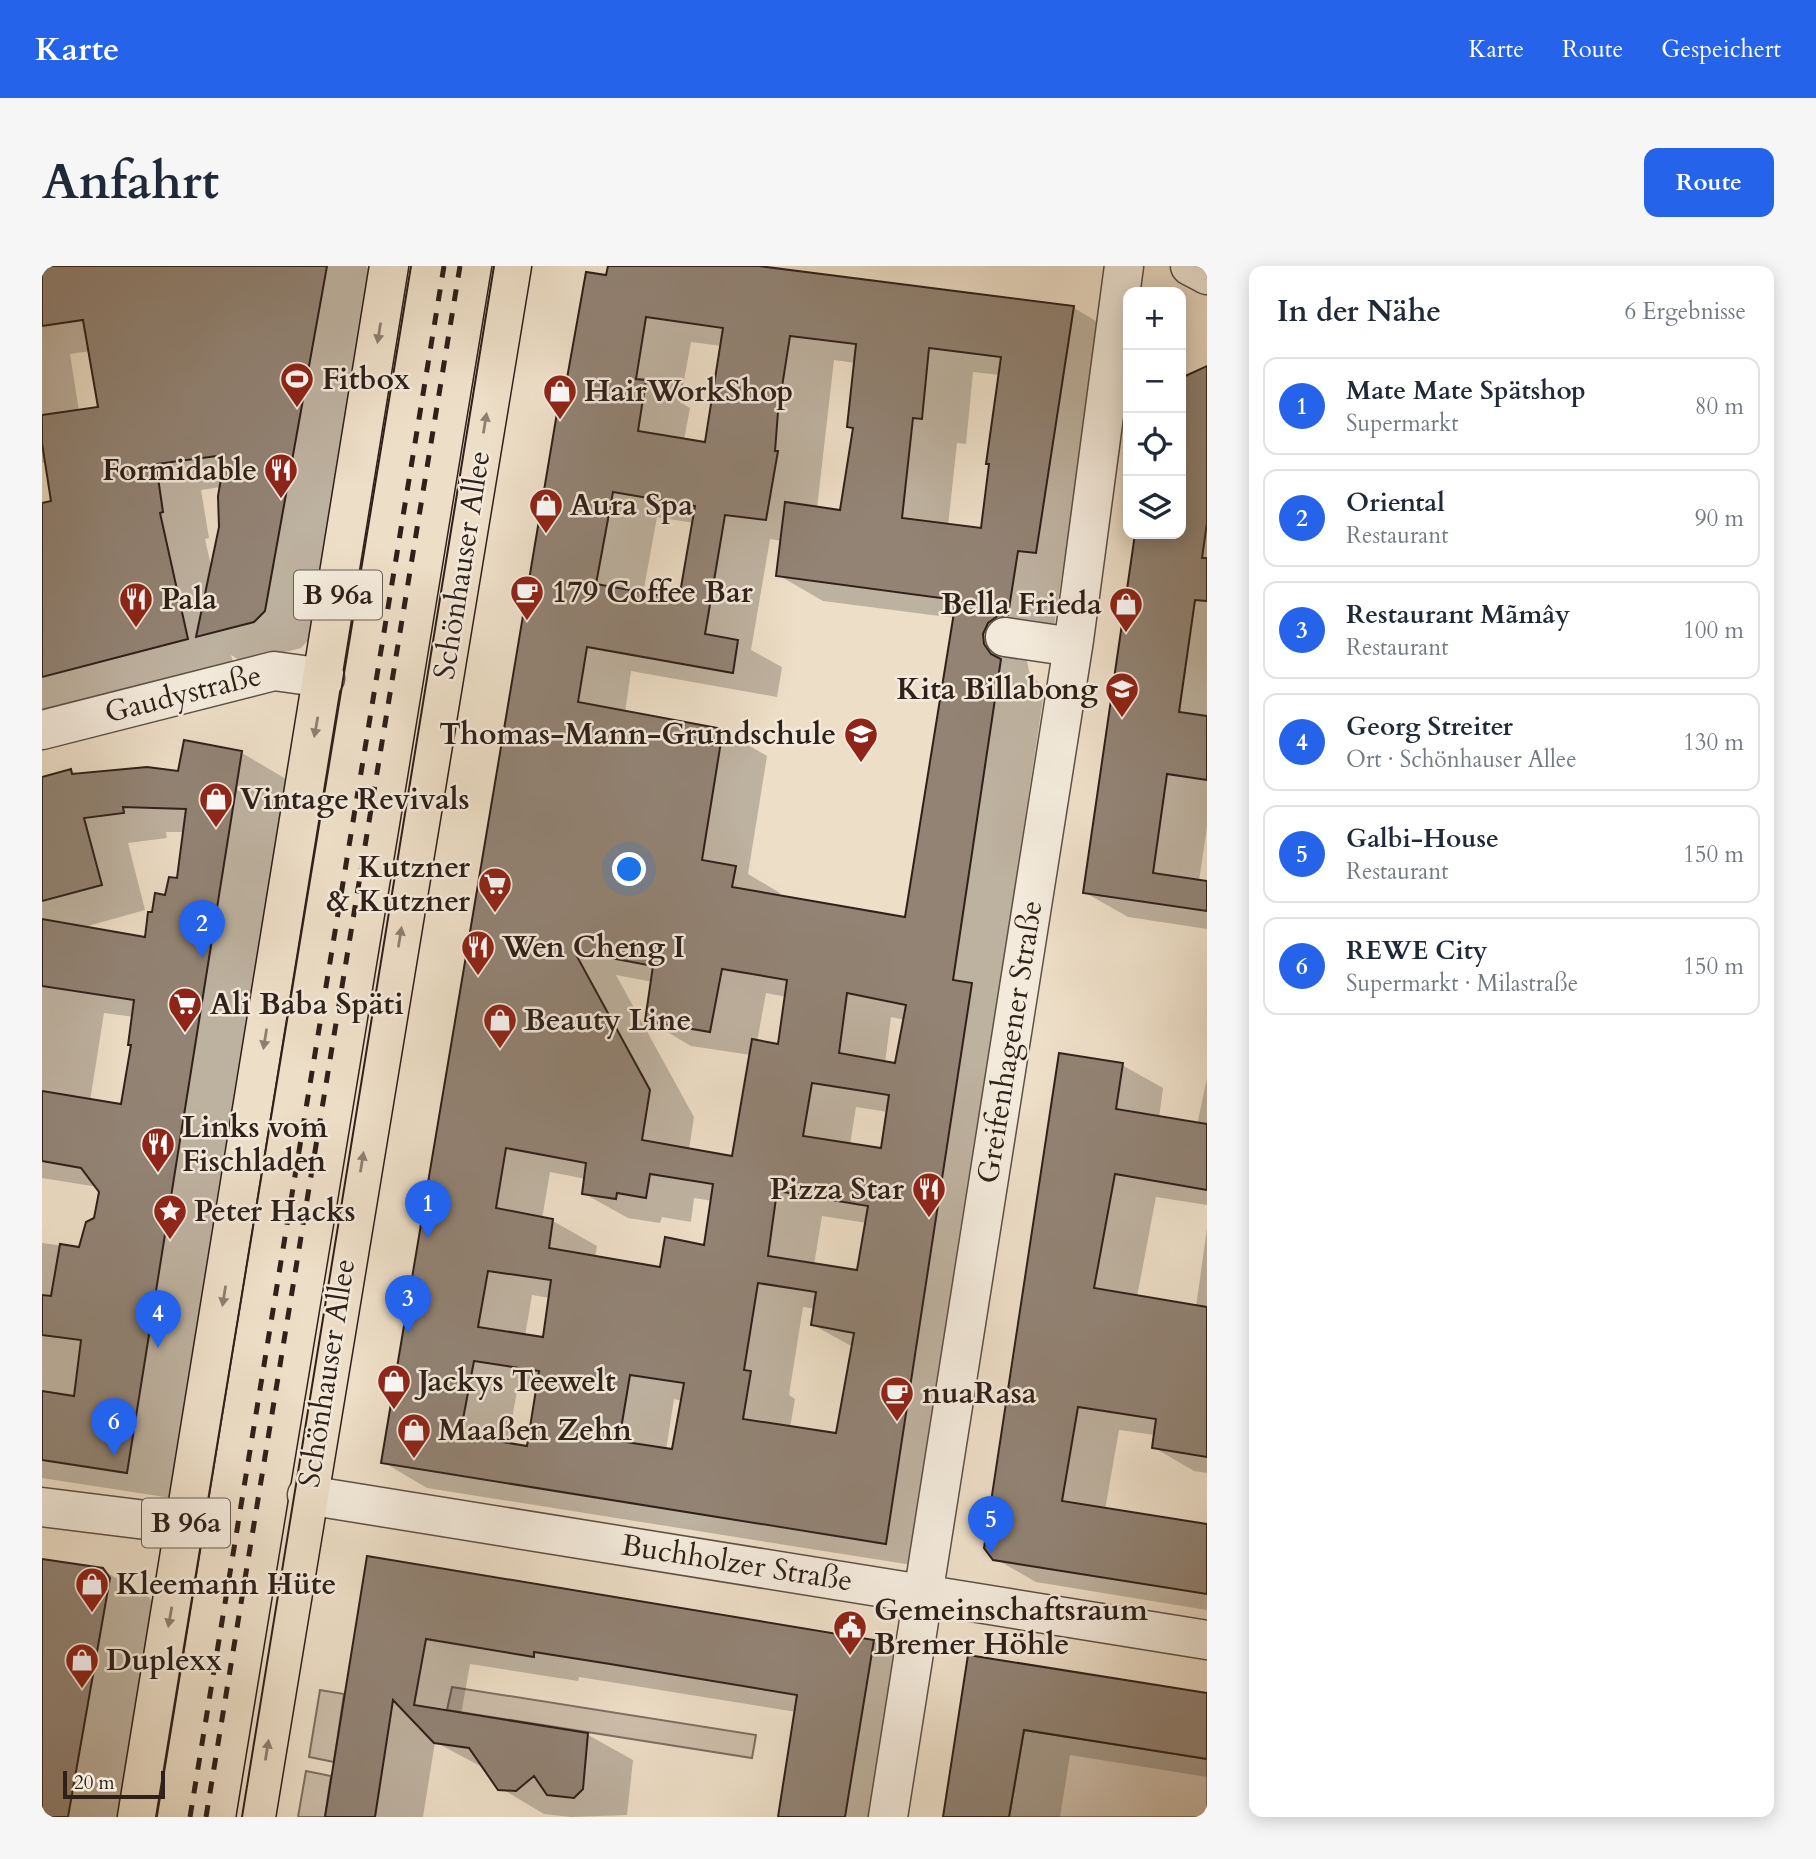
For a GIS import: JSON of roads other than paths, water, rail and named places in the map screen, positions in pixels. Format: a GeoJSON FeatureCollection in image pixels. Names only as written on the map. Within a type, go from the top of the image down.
{"type":"FeatureCollection","features":[{"type":"Feature","properties":{"kind":"main road","name":"B 96a"},"geometry":{"type":"LineString","coordinates":[[137,1817],[325,677],[389,266]]}},
{"type":"Feature","properties":{"kind":"main road","name":"Schönhauser Allee"},"geometry":{"type":"LineString","coordinates":[[256,1817],[307,1495],[512,266]]}},
{"type":"Feature","properties":{"kind":"street","name":"Greifenhagener Straße"},"geometry":{"type":"LineString","coordinates":[[888,1817],[1073,647],[1124,266]]}},
{"type":"Feature","properties":{"kind":"street"},"geometry":{"type":"LineString","coordinates":[[1190,266],[1207,275]]}},
{"type":"Feature","properties":{"kind":"street"},"geometry":{"type":"LineString","coordinates":[[1005,637],[1073,647]]}},
{"type":"Feature","properties":{"kind":"street","name":"Gaudystraße"},"geometry":{"type":"LineString","coordinates":[[42,730],[274,671],[325,677]]}},
{"type":"Feature","properties":{"kind":"street","name":"Buchholzer Straße"},"geometry":{"type":"LineString","coordinates":[[307,1495],[1207,1640]]}},
{"type":"Feature","properties":{"kind":"street"},"geometry":{"type":"LineString","coordinates":[[42,1507],[186,1525]]}},
{"type":"Feature","properties":{"kind":"tram line"},"geometry":{"type":"LineString","coordinates":[[156,1817],[411,266]]}},
{"type":"Feature","properties":{"kind":"tram line"},"geometry":{"type":"LineString","coordinates":[[242,1817],[494,266]]}},
{"type":"Feature","properties":{"kind":"railway"},"geometry":{"type":"LineString","coordinates":[[190,1817],[444,266]]}},
{"type":"Feature","properties":{"kind":"railway"},"geometry":{"type":"LineString","coordinates":[[206,1817],[460,266]]}},
{"type":"Feature","properties":{"kind":"place","name":"Fitbox"},"geometry":{"type":"Point","coordinates":[297,409]}},
{"type":"Feature","properties":{"kind":"place","name":"HairWorkShop"},"geometry":{"type":"Point","coordinates":[560,421]}},
{"type":"Feature","properties":{"kind":"place","name":"Formidable"},"geometry":{"type":"Point","coordinates":[281,500]}},
{"type":"Feature","properties":{"kind":"place","name":"Aura Spa"},"geometry":{"type":"Point","coordinates":[546,535]}},
{"type":"Feature","properties":{"kind":"place","name":"179 Coffee Bar"},"geometry":{"type":"Point","coordinates":[527,622]}},
{"type":"Feature","properties":{"kind":"place","name":"Pala"},"geometry":{"type":"Point","coordinates":[136,629]}},
{"type":"Feature","properties":{"kind":"place","name":"Bella Frieda"},"geometry":{"type":"Point","coordinates":[1126,634]}},
{"type":"Feature","properties":{"kind":"place","name":"Kita Billabong"},"geometry":{"type":"Point","coordinates":[1122,719]}},
{"type":"Feature","properties":{"kind":"place","name":"Thomas-Mann-Grundschule"},"geometry":{"type":"Point","coordinates":[861,764]}},
{"type":"Feature","properties":{"kind":"place","name":"Vintage Revivals"},"geometry":{"type":"Point","coordinates":[216,829]}},
{"type":"Feature","properties":{"kind":"place","name":"Kutzner & Kutzner"},"geometry":{"type":"Point","coordinates":[495,914]}},
{"type":"Feature","properties":{"kind":"place","name":"Oriental"},"geometry":{"type":"Point","coordinates":[202,958]}},
{"type":"Feature","properties":{"kind":"place","name":"Wen Cheng I"},"geometry":{"type":"Point","coordinates":[478,977]}},
{"type":"Feature","properties":{"kind":"place","name":"Ali Baba Späti"},"geometry":{"type":"Point","coordinates":[185,1034]}},
{"type":"Feature","properties":{"kind":"place","name":"Beauty Line"},"geometry":{"type":"Point","coordinates":[500,1050]}},
{"type":"Feature","properties":{"kind":"place","name":"Links vom Fischladen"},"geometry":{"type":"Point","coordinates":[158,1174]}},
{"type":"Feature","properties":{"kind":"place","name":"Pizza Star"},"geometry":{"type":"Point","coordinates":[929,1219]}},
{"type":"Feature","properties":{"kind":"place","name":"Mate Mate Spätshop"},"geometry":{"type":"Point","coordinates":[428,1238]}},
{"type":"Feature","properties":{"kind":"place","name":"Peter Hacks"},"geometry":{"type":"Point","coordinates":[170,1241]}},
{"type":"Feature","properties":{"kind":"place","name":"Restaurant Mãmây"},"geometry":{"type":"Point","coordinates":[408,1333]}},
{"type":"Feature","properties":{"kind":"place","name":"Georg Streiter"},"geometry":{"type":"Point","coordinates":[158,1348]}},
{"type":"Feature","properties":{"kind":"place","name":"Jackys Teewelt"},"geometry":{"type":"Point","coordinates":[394,1411]}},
{"type":"Feature","properties":{"kind":"place","name":"nuaRasa"},"geometry":{"type":"Point","coordinates":[897,1423]}},
{"type":"Feature","properties":{"kind":"place","name":"REWE City"},"geometry":{"type":"Point","coordinates":[114,1456]}},
{"type":"Feature","properties":{"kind":"place","name":"Maaßen Zehn"},"geometry":{"type":"Point","coordinates":[414,1460]}},
{"type":"Feature","properties":{"kind":"place","name":"Galbi-House"},"geometry":{"type":"Point","coordinates":[991,1554]}},
{"type":"Feature","properties":{"kind":"place","name":"Kleemann Hüte"},"geometry":{"type":"Point","coordinates":[92,1614]}},
{"type":"Feature","properties":{"kind":"place","name":"Gemeinschaftsraum Bremer Höhle"},"geometry":{"type":"Point","coordinates":[850,1657]}},
{"type":"Feature","properties":{"kind":"place","name":"Duplexx"},"geometry":{"type":"Point","coordinates":[82,1690]}}]}
